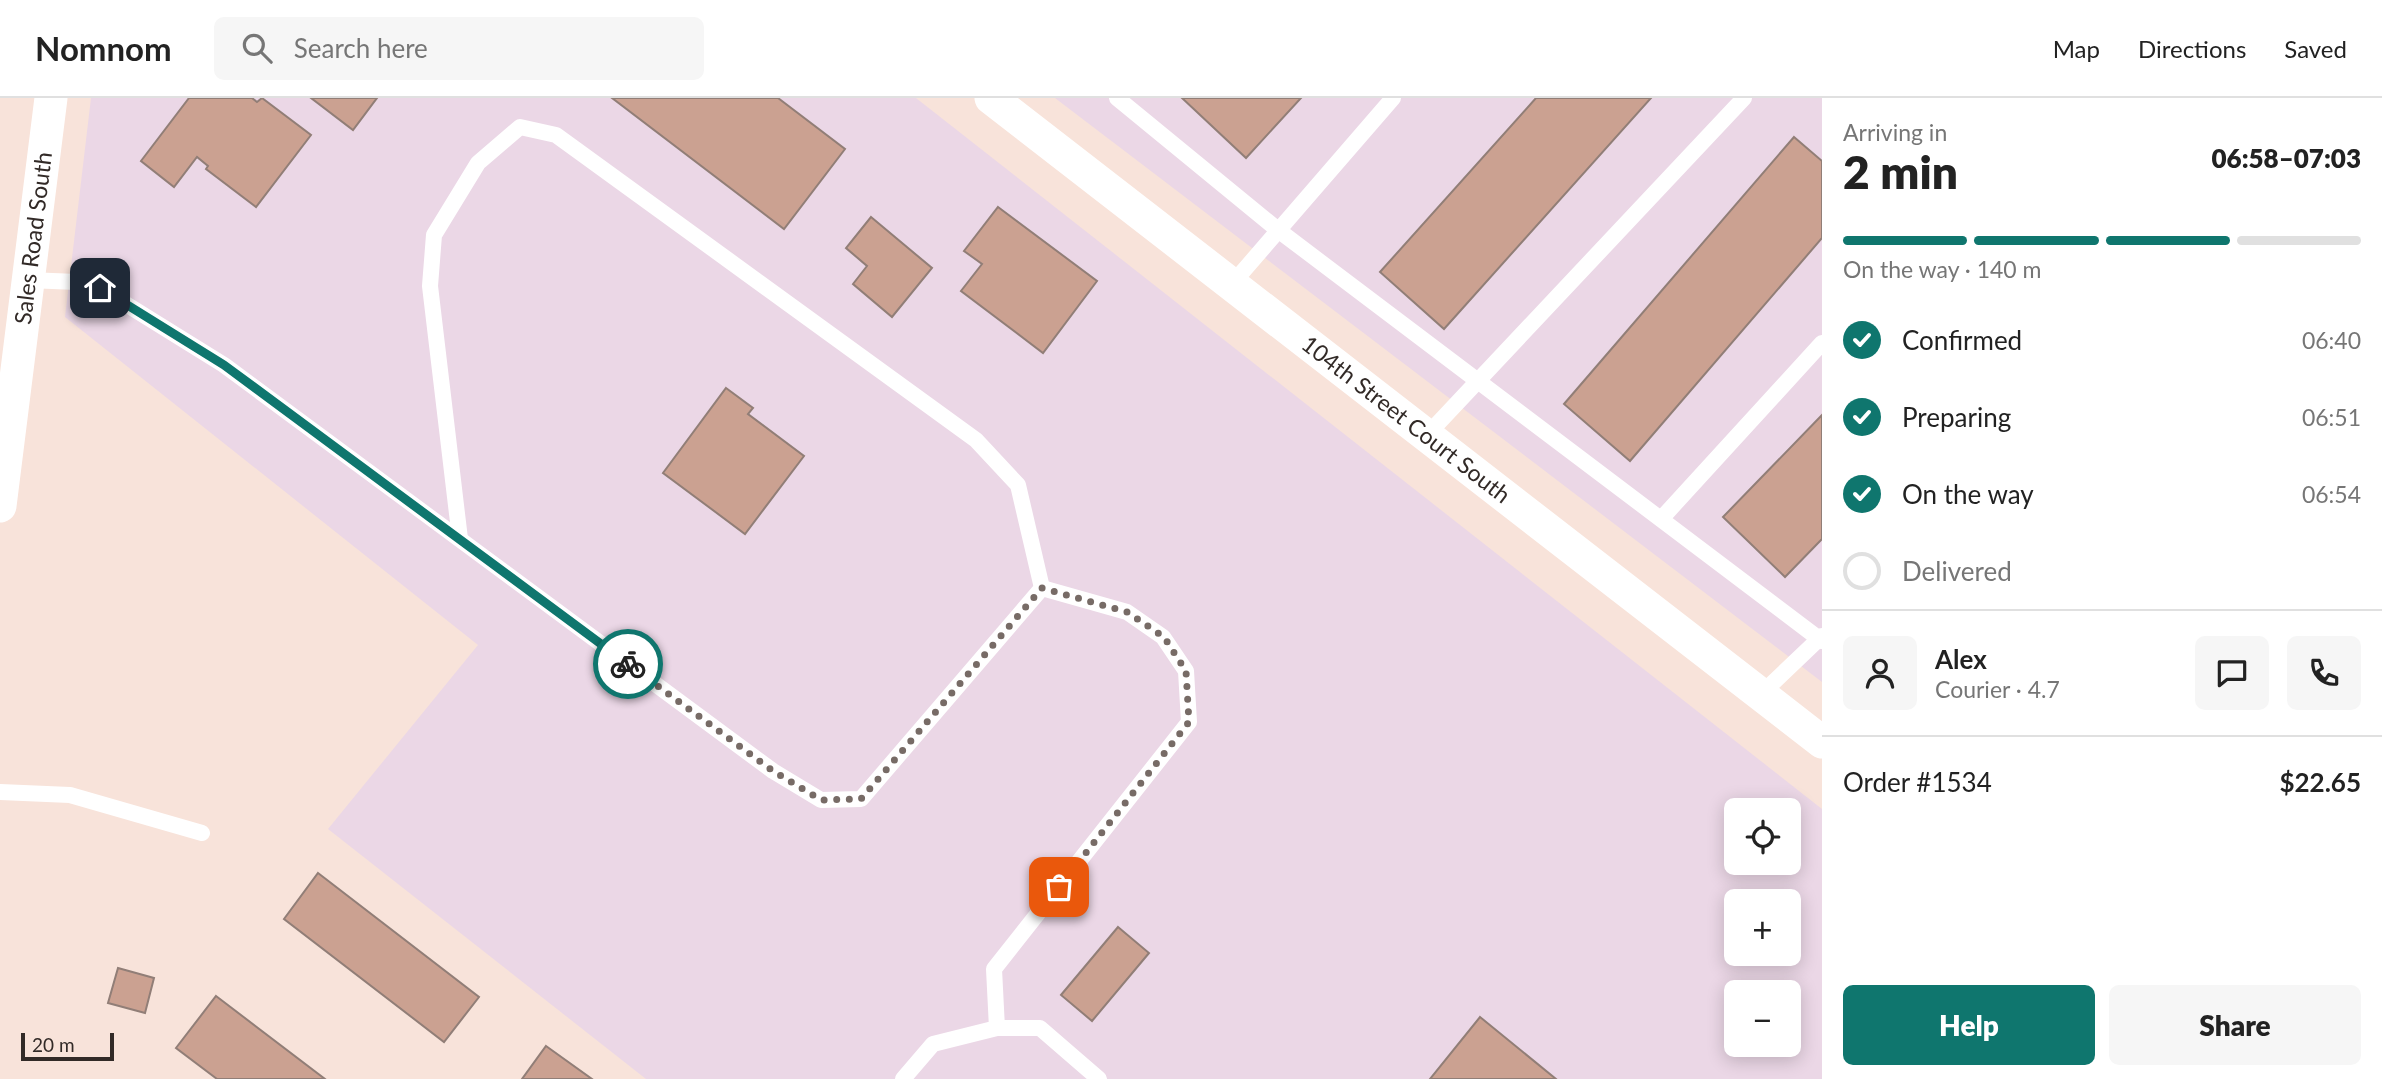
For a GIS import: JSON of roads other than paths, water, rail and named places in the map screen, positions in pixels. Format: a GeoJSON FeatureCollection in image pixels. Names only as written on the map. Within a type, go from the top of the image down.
{"type":"FeatureCollection","features":[{"type":"Feature","properties":{"kind":"street","name":"Sales Road South"},"geometry":{"type":"LineString","coordinates":[[0,506],[51,98]]}},
{"type":"Feature","properties":{"kind":"street","name":"104th Street Court South"},"geometry":{"type":"LineString","coordinates":[[991,98],[1822,742]]}},
{"type":"Feature","properties":{"kind":"lane"},"geometry":{"type":"LineString","coordinates":[[1117,98],[1278,230],[1821,639],[1762,694]]}},
{"type":"Feature","properties":{"kind":"lane"},"geometry":{"type":"LineString","coordinates":[[1232,284],[1393,98]]}},
{"type":"Feature","properties":{"kind":"lane"},"geometry":{"type":"LineString","coordinates":[[1427,435],[1744,98]]}},
{"type":"Feature","properties":{"kind":"lane"},"geometry":{"type":"LineString","coordinates":[[460,539],[430,286],[434,234],[478,163],[520,127],[556,135],[976,440],[1018,485],[1042,588]]}},
{"type":"Feature","properties":{"kind":"lane"},"geometry":{"type":"LineString","coordinates":[[28,280],[77,282],[100,288],[224,365],[773,771],[821,800],[861,799],[1042,588]]}},
{"type":"Feature","properties":{"kind":"lane"},"geometry":{"type":"LineString","coordinates":[[1661,519],[1822,343]]}},
{"type":"Feature","properties":{"kind":"lane"},"geometry":{"type":"LineString","coordinates":[[997,1028],[994,970],[1189,722],[1186,671],[1164,637],[1127,612],[1042,588]]}},
{"type":"Feature","properties":{"kind":"lane"},"geometry":{"type":"LineString","coordinates":[[0,792],[70,795],[202,833]]}},
{"type":"Feature","properties":{"kind":"lane"},"geometry":{"type":"LineString","coordinates":[[903,1079],[933,1044],[997,1028],[1040,1028],[1099,1079]]}}]}
